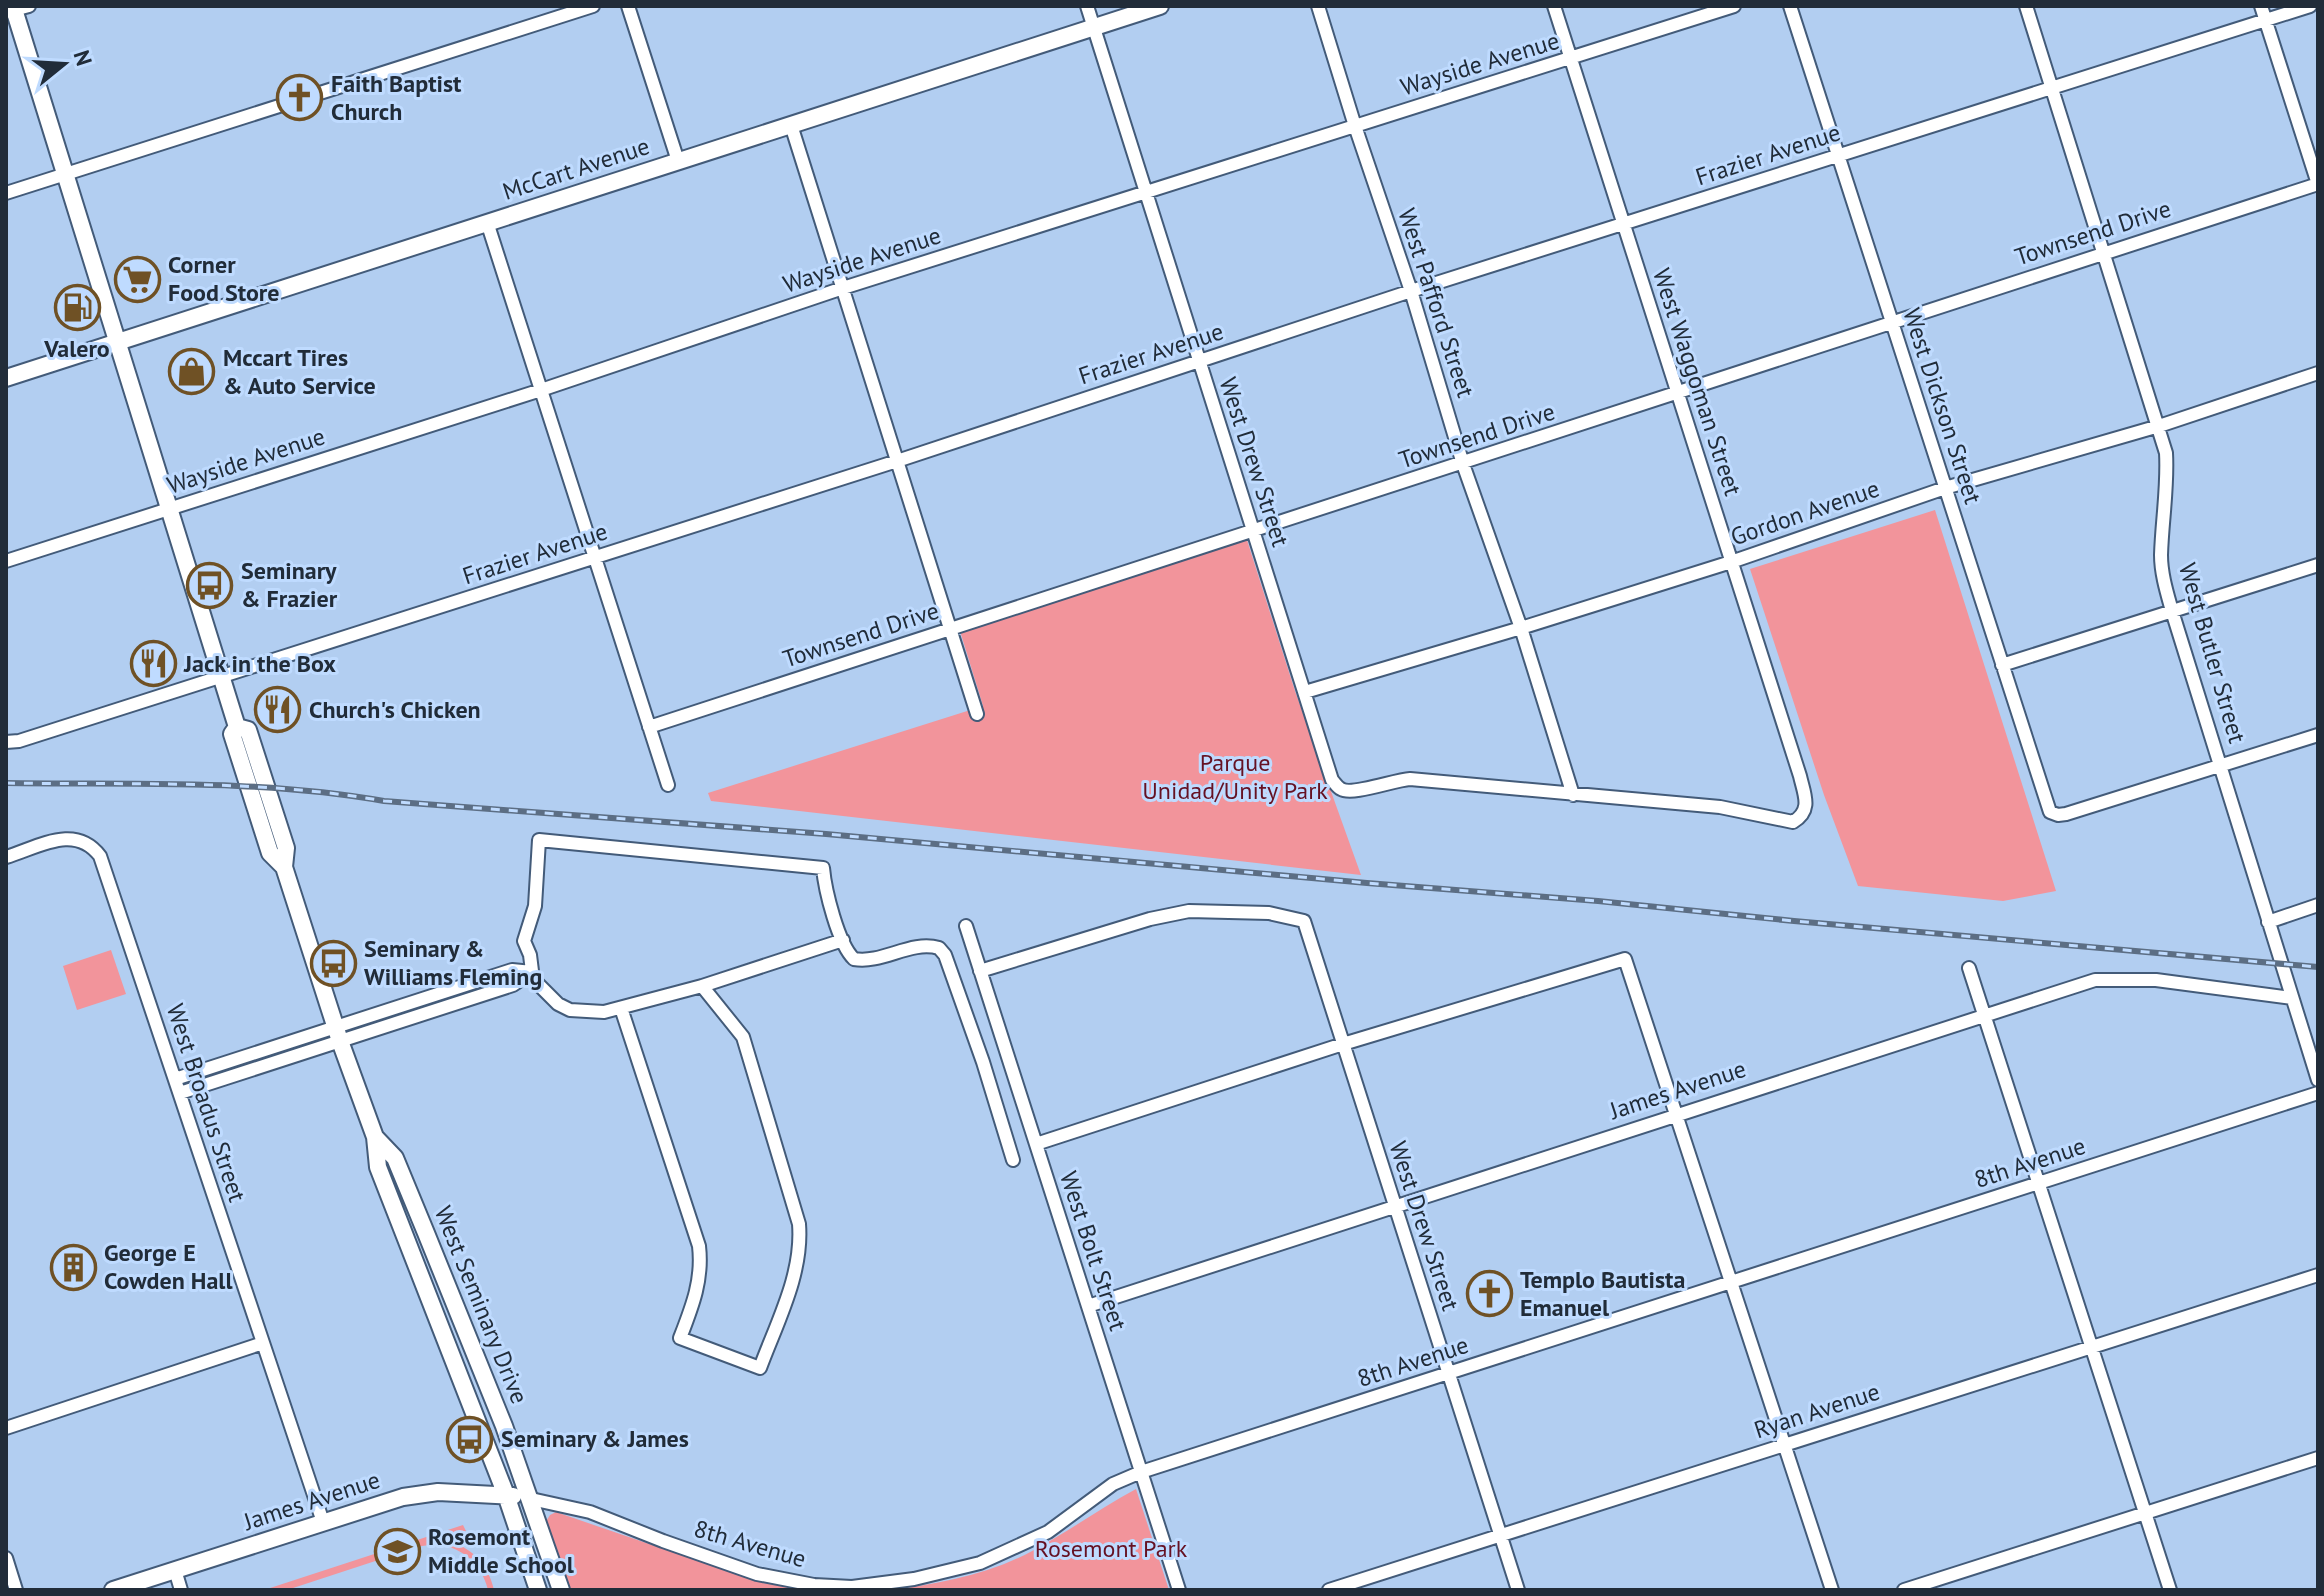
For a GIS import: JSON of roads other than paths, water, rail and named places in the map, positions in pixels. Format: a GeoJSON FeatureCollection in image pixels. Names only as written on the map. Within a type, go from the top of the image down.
{"type":"FeatureCollection","features":[{"type":"Feature","properties":{"kind":"main road","name":"McCart Avenue"},"geometry":{"type":"LineString","coordinates":[[6,378],[1160,6]]}},
{"type":"Feature","properties":{"kind":"main road","name":"West Seminary Drive"},"geometry":{"type":"LineString","coordinates":[[16,9],[237,727],[232,734],[270,853],[284,867],[375,1137],[378,1167],[506,1495],[538,1590]]}},
{"type":"Feature","properties":{"kind":"main road","name":"West Seminary Drive"},"geometry":{"type":"LineString","coordinates":[[375,1137],[395,1158],[531,1499],[561,1590]]}},
{"type":"Feature","properties":{"kind":"main road","name":"James Avenue"},"geometry":{"type":"LineString","coordinates":[[113,1590],[403,1497],[438,1492],[531,1499]]}},
{"type":"Feature","properties":{"kind":"street"},"geometry":{"type":"LineString","coordinates":[[6,193],[593,6]]}},
{"type":"Feature","properties":{"kind":"street"},"geometry":{"type":"LineString","coordinates":[[628,6],[678,161]]}},
{"type":"Feature","properties":{"kind":"street","name":"West Drew Street"},"geometry":{"type":"LineString","coordinates":[[1087,6],[1305,692],[1325,766],[1332,780],[1342,790],[1358,792],[1374,785],[1410,779],[1573,795]]}},
{"type":"Feature","properties":{"kind":"street","name":"West Pafford Street"},"geometry":{"type":"LineString","coordinates":[[1318,6],[1411,291],[1463,464],[1521,628],[1573,795]]}},
{"type":"Feature","properties":{"kind":"street","name":"West Waggoman Street"},"geometry":{"type":"LineString","coordinates":[[1554,6],[1807,805],[1801,817],[1793,822],[1720,807],[1573,795]]}},
{"type":"Feature","properties":{"kind":"street","name":"Wayside Avenue"},"geometry":{"type":"LineString","coordinates":[[6,561],[541,390],[843,288],[1734,6]]}},
{"type":"Feature","properties":{"kind":"street","name":"West Dickson Street"},"geometry":{"type":"LineString","coordinates":[[1790,6],[2050,812],[2058,815],[2222,765]]}},
{"type":"Feature","properties":{"kind":"street","name":"West Butler Street"},"geometry":{"type":"LineString","coordinates":[[2026,6],[2166,453],[2168,481],[2161,556],[2163,581],[2318,1080]]}},
{"type":"Feature","properties":{"kind":"street"},"geometry":{"type":"LineString","coordinates":[[2261,6],[2318,184]]}},
{"type":"Feature","properties":{"kind":"street","name":"Frazier Avenue"},"geometry":{"type":"LineString","coordinates":[[6,742],[19,741],[222,678],[897,461],[1411,291],[2310,6]]}},
{"type":"Feature","properties":{"kind":"street"},"geometry":{"type":"LineString","coordinates":[[791,125],[977,714]]}},
{"type":"Feature","properties":{"kind":"street","name":"Townsend Drive"},"geometry":{"type":"LineString","coordinates":[[649,727],[2318,184]]}},
{"type":"Feature","properties":{"kind":"street"},"geometry":{"type":"LineString","coordinates":[[487,222],[668,785]]}},
{"type":"Feature","properties":{"kind":"street","name":"Gordon Avenue"},"geometry":{"type":"LineString","coordinates":[[1305,692],[1731,562],[1945,488],[2159,426],[2318,373]]}},
{"type":"Feature","properties":{"kind":"street"},"geometry":{"type":"LineString","coordinates":[[2002,665],[2318,565]]}},
{"type":"Feature","properties":{"kind":"street"},"geometry":{"type":"LineString","coordinates":[[2222,765],[2318,735]]}},
{"type":"Feature","properties":{"kind":"street","name":"West Broadus Street"},"geometry":{"type":"LineString","coordinates":[[6,857],[68,837],[84,841],[100,856],[323,1522]]}},
{"type":"Feature","properties":{"kind":"street"},"geometry":{"type":"LineString","coordinates":[[843,940],[702,986],[621,1008],[604,1012],[570,1010],[558,1004],[533,979],[524,941],[535,906],[539,840],[823,868],[825,884],[850,955],[864,961],[920,946],[939,948],[945,955],[1013,1160]]}},
{"type":"Feature","properties":{"kind":"street"},"geometry":{"type":"LineString","coordinates":[[2268,922],[2318,905]]}},
{"type":"Feature","properties":{"kind":"street","name":"West Drew Street"},"geometry":{"type":"LineString","coordinates":[[980,971],[1150,919],[1189,911],[1269,913],[1304,921],[1518,1590]]}},
{"type":"Feature","properties":{"kind":"street","name":"West Bolt Street"},"geometry":{"type":"LineString","coordinates":[[966,926],[1179,1590]]}},
{"type":"Feature","properties":{"kind":"street"},"geometry":{"type":"LineString","coordinates":[[1036,1144],[1343,1044],[1625,959],[1832,1590]]}},
{"type":"Feature","properties":{"kind":"street"},"geometry":{"type":"LineString","coordinates":[[1969,968],[2170,1590]]}},
{"type":"Feature","properties":{"kind":"street"},"geometry":{"type":"LineString","coordinates":[[180,1093],[338,1033],[406,1003],[512,970],[532,972]]}},
{"type":"Feature","properties":{"kind":"street"},"geometry":{"type":"LineString","coordinates":[[175,1079],[338,1033],[411,1018],[513,985],[532,972]]}},
{"type":"Feature","properties":{"kind":"street","name":"James Avenue"},"geometry":{"type":"LineString","coordinates":[[1088,1306],[2095,980],[2123,978],[2292,998]]}},
{"type":"Feature","properties":{"kind":"street"},"geometry":{"type":"LineString","coordinates":[[621,1008],[699,1246],[699,1288],[680,1338],[760,1368],[797,1266],[799,1224],[743,1037],[702,986]]}},
{"type":"Feature","properties":{"kind":"street"},"geometry":{"type":"LineString","coordinates":[[406,1003],[411,1018]]}},
{"type":"Feature","properties":{"kind":"street","name":"8th Avenue"},"geometry":{"type":"LineString","coordinates":[[531,1499],[590,1512],[757,1574],[805,1584],[852,1587],[914,1579],[980,1563],[1048,1532],[1113,1484],[1141,1472],[2318,1093]]}},
{"type":"Feature","properties":{"kind":"street","name":"Ryan Avenue"},"geometry":{"type":"LineString","coordinates":[[1329,1590],[2318,1275]]}},
{"type":"Feature","properties":{"kind":"street"},"geometry":{"type":"LineString","coordinates":[[6,1428],[263,1343]]}},
{"type":"Feature","properties":{"kind":"street"},"geometry":{"type":"LineString","coordinates":[[1904,1590],[2318,1458]]}},
{"type":"Feature","properties":{"kind":"street"},"geometry":{"type":"LineString","coordinates":[[6,1558],[16,1590]]}},
{"type":"Feature","properties":{"kind":"street"},"geometry":{"type":"LineString","coordinates":[[175,1570],[181,1590]]}},
{"type":"Feature","properties":{"kind":"railway"},"geometry":{"type":"LineString","coordinates":[[6,783],[195,784],[290,789],[384,801],[826,834],[2318,967]]}},
{"type":"Feature","properties":{"kind":"place","name":"Faith Baptist Church"},"geometry":{"type":"Point","coordinates":[300,98]}},
{"type":"Feature","properties":{"kind":"place","name":"Corner Food Store"},"geometry":{"type":"Point","coordinates":[137,279]}},
{"type":"Feature","properties":{"kind":"place","name":"Valero"},"geometry":{"type":"Point","coordinates":[77,307]}},
{"type":"Feature","properties":{"kind":"place","name":"Mccart Tires & Auto Service"},"geometry":{"type":"Point","coordinates":[192,372]}},
{"type":"Feature","properties":{"kind":"place","name":"Seminary & Frazier"},"geometry":{"type":"Point","coordinates":[210,585]}},
{"type":"Feature","properties":{"kind":"place","name":"Jack in the Box"},"geometry":{"type":"Point","coordinates":[153,664]}},
{"type":"Feature","properties":{"kind":"place","name":"Church's Chicken"},"geometry":{"type":"Point","coordinates":[278,710]}},
{"type":"Feature","properties":{"kind":"place","name":"Seminary & Williams Fleming"},"geometry":{"type":"Point","coordinates":[333,963]}},
{"type":"Feature","properties":{"kind":"place","name":"George E Cowden Hall"},"geometry":{"type":"Point","coordinates":[73,1267]}},
{"type":"Feature","properties":{"kind":"place","name":"Templo Bautista Emanuel"},"geometry":{"type":"Point","coordinates":[1489,1294]}},
{"type":"Feature","properties":{"kind":"place","name":"Seminary & James"},"geometry":{"type":"Point","coordinates":[470,1439]}},
{"type":"Feature","properties":{"kind":"place","name":"Rosemont Middle School"},"geometry":{"type":"Point","coordinates":[397,1551]}},
{"type":"Feature","properties":{"kind":"park label","name":"Parque Unidad/Unity Park"},"geometry":{"type":"Point","coordinates":[1235,777]}},
{"type":"Feature","properties":{"kind":"park label","name":"Rosemont Park"},"geometry":{"type":"Point","coordinates":[1111,1549]}}]}
